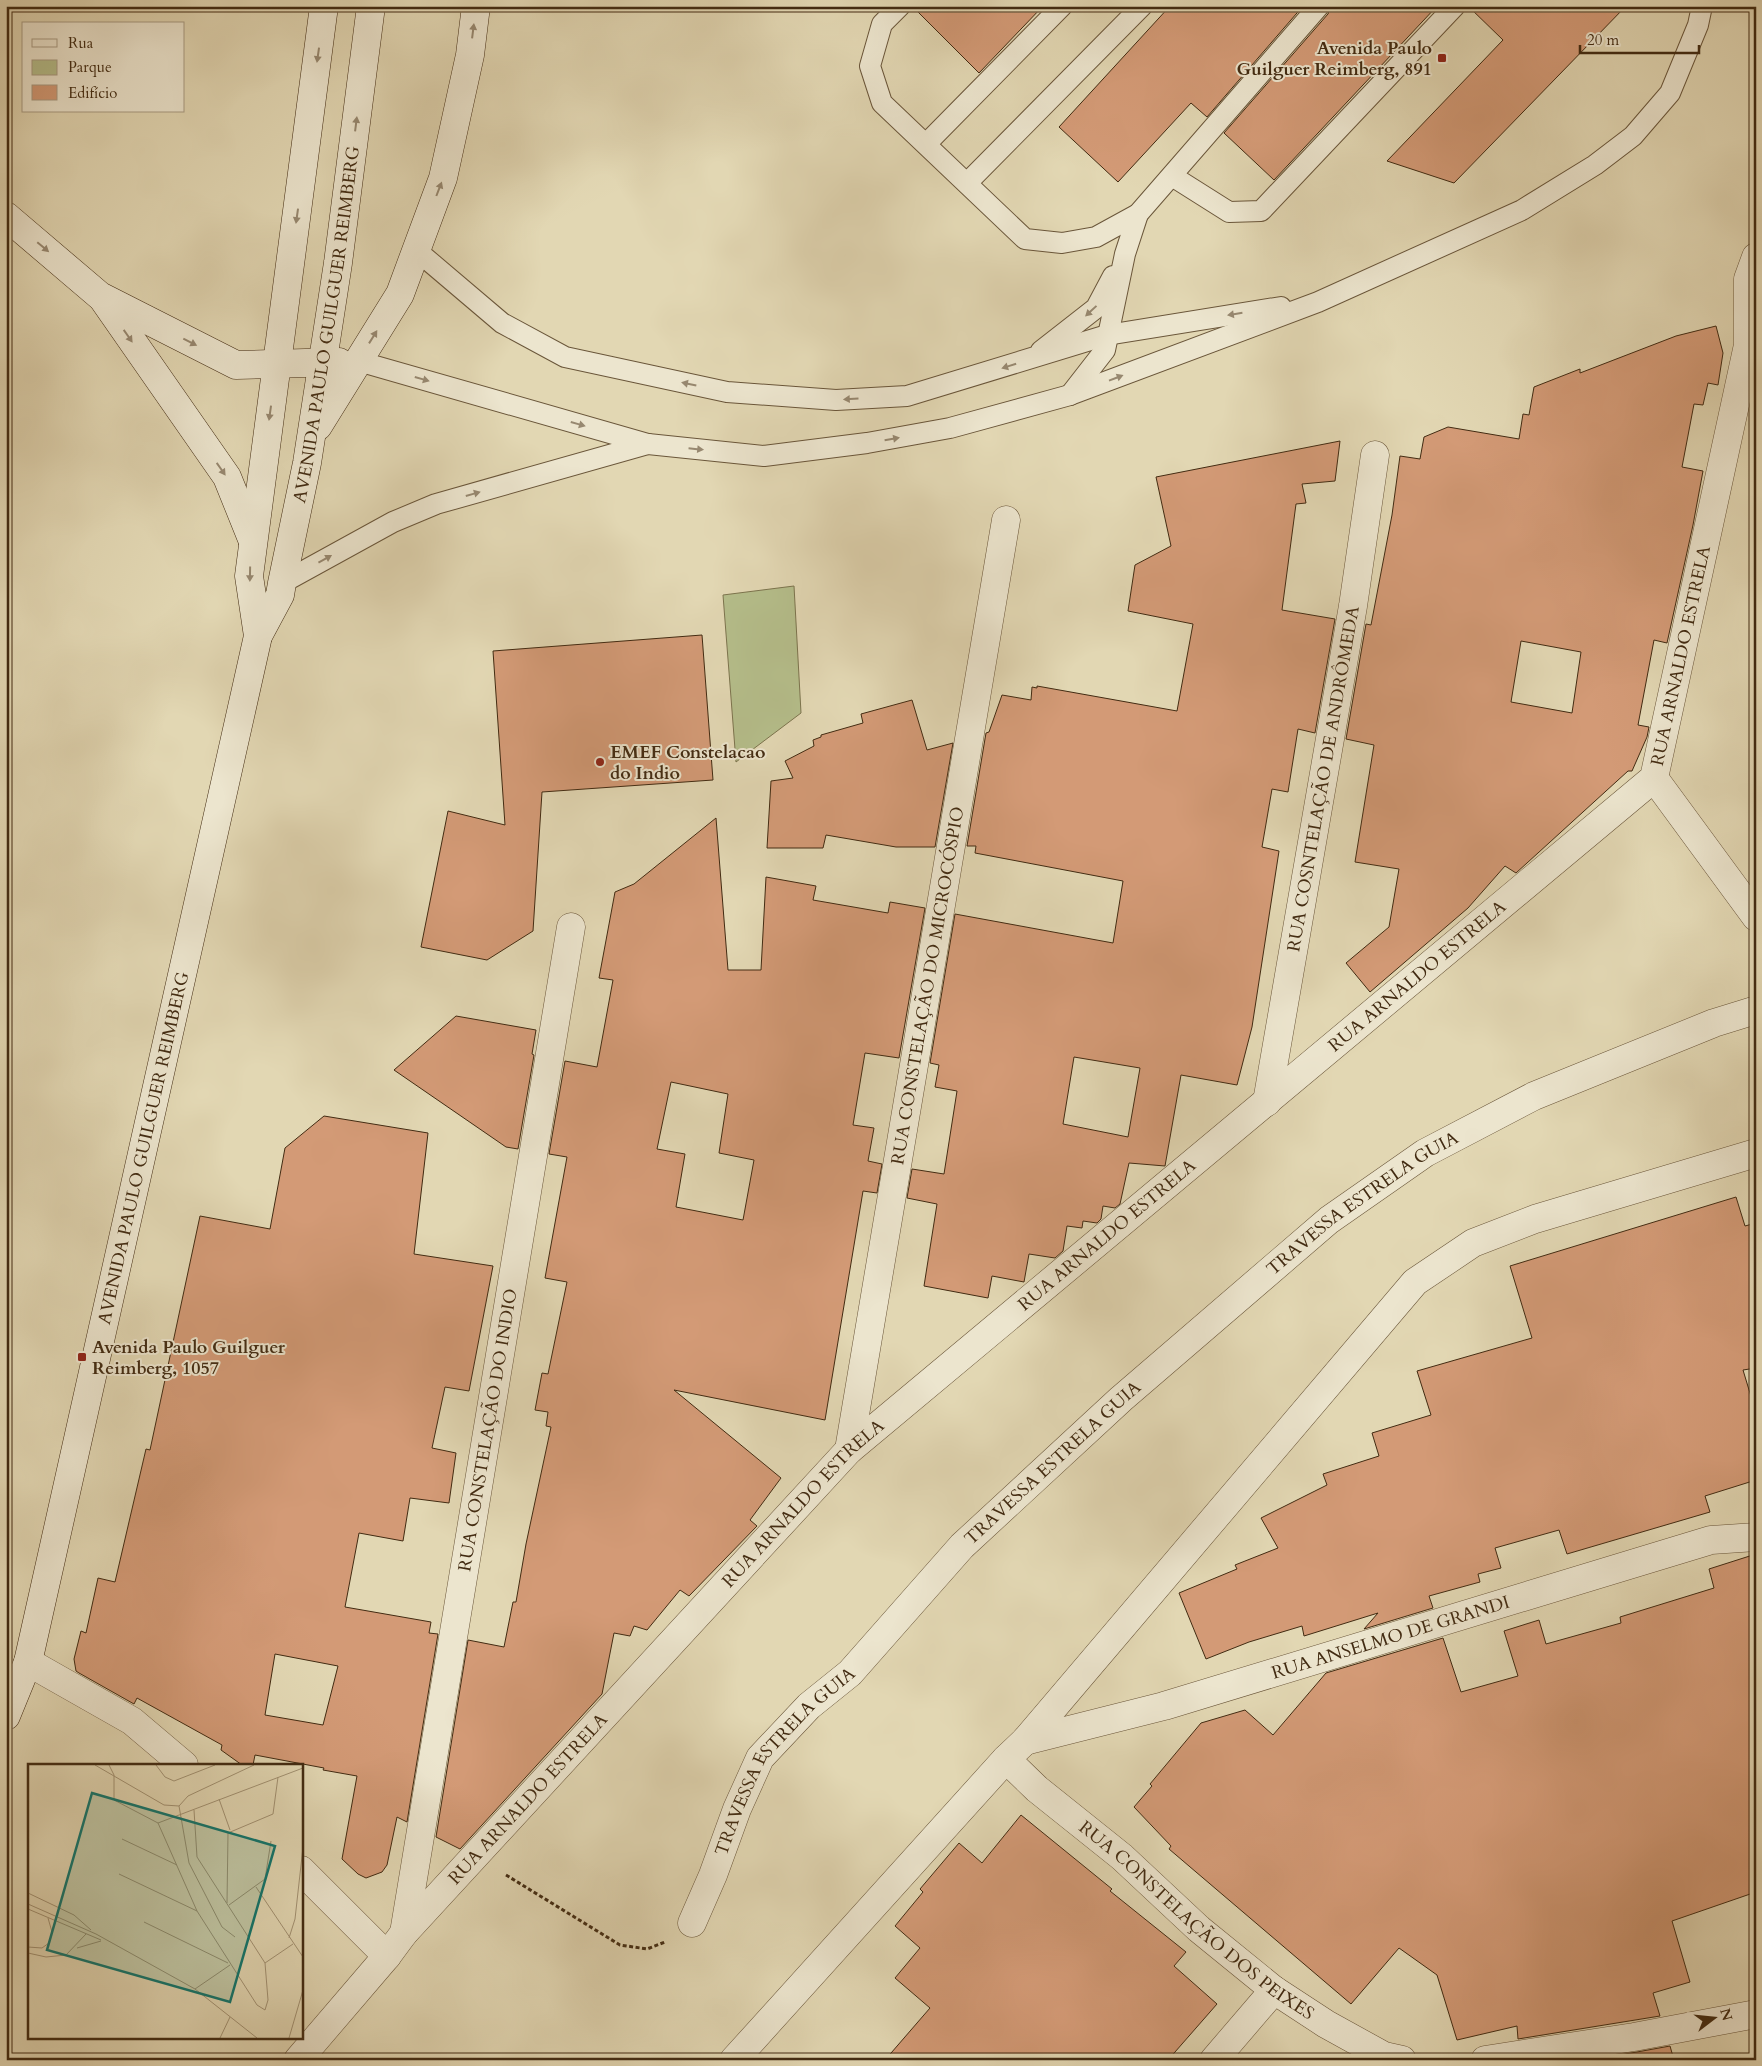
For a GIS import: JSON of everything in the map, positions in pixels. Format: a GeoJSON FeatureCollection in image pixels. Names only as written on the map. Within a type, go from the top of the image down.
{"type":"FeatureCollection","features":[{"type":"Feature","properties":{"kind":"street","name":"AVENIDA PAULO GUILGUER REIMBERG"},"geometry":{"type":"LineString","coordinates":[[258,636],[249,576],[324,6]]}},
{"type":"Feature","properties":{"kind":"street","name":"AVENIDA PAULO GUILGUER REIMBERG"},"geometry":{"type":"LineString","coordinates":[[6,1716],[28,1662],[258,636],[280,595],[311,438],[323,363],[338,264],[371,6]]}},
{"type":"Feature","properties":{"kind":"street"},"geometry":{"type":"LineString","coordinates":[[311,438],[400,294],[443,178],[470,55],[476,6]]}},
{"type":"Feature","properties":{"kind":"street"},"geometry":{"type":"LineString","coordinates":[[6,216],[100,296],[236,365],[358,362]]}},
{"type":"Feature","properties":{"kind":"street","name":"RUA ARNALDO ESTRELA"},"geometry":{"type":"LineString","coordinates":[[298,2060],[387,1956],[404,1932],[849,1450],[1654,778],[1748,345],[1748,279],[1756,257]]}},
{"type":"Feature","properties":{"kind":"street"},"geometry":{"type":"LineString","coordinates":[[100,296],[227,478],[253,542]]}},
{"type":"Feature","properties":{"kind":"street","name":"RUA COSNTELAÇÃO DE ANDRÔMEDA"},"geometry":{"type":"LineString","coordinates":[[1267,1102],[1353,606],[1374,455]]}},
{"type":"Feature","properties":{"kind":"street","name":"RUA CONSTELAÇÃO DO MICROCÓSPIO"},"geometry":{"type":"LineString","coordinates":[[849,1450],[1006,520]]}},
{"type":"Feature","properties":{"kind":"street"},"geometry":{"type":"LineString","coordinates":[[1654,778],[1756,917]]}},
{"type":"Feature","properties":{"kind":"street","name":"RUA CONSTELAÇÃO DO INDIO"},"geometry":{"type":"LineString","coordinates":[[404,1932],[571,926]]}},
{"type":"Feature","properties":{"kind":"street","name":"TRAVESSA ESTRELA GUIA"},"geometry":{"type":"LineString","coordinates":[[692,1923],[713,1875],[737,1809],[760,1758],[809,1706],[850,1673],[962,1546],[1121,1399],[1329,1220],[1425,1154],[1534,1096],[1714,1022],[1756,1010]]}},
{"type":"Feature","properties":{"kind":"street"},"geometry":{"type":"LineString","coordinates":[[734,2060],[1025,1740],[1415,1282],[1473,1243],[1518,1226],[1756,1153]]}},
{"type":"Feature","properties":{"kind":"street","name":"RUA ANSELMO DE GRANDI"},"geometry":{"type":"LineString","coordinates":[[1025,1740],[1164,1706],[1711,1540],[1756,1537]]}},
{"type":"Feature","properties":{"kind":"street"},"geometry":{"type":"LineString","coordinates":[[28,1662],[132,1721],[183,1764]]}},
{"type":"Feature","properties":{"kind":"street","name":"RUA CONSTELAÇÃO DOS PEIXES"},"geometry":{"type":"LineString","coordinates":[[1006,1759],[1037,1789],[1122,1857],[1199,1929],[1274,1990],[1326,2024],[1384,2056],[1402,2060]]}},
{"type":"Feature","properties":{"kind":"street"},"geometry":{"type":"LineString","coordinates":[[302,1871],[387,1956]]}},
{"type":"Feature","properties":{"kind":"street"},"geometry":{"type":"LineString","coordinates":[[1214,2060],[1274,1990]]}},
{"type":"Feature","properties":{"kind":"street"},"geometry":{"type":"LineString","coordinates":[[1485,2060],[1756,2014]]}},
{"type":"Feature","properties":{"kind":"lane"},"geometry":{"type":"LineString","coordinates":[[900,6],[882,24],[870,66],[882,103],[1025,238],[1062,243],[1096,237],[1138,214],[1319,6]]}},
{"type":"Feature","properties":{"kind":"lane"},"geometry":{"type":"LineString","coordinates":[[926,144],[1062,6]]}},
{"type":"Feature","properties":{"kind":"lane"},"geometry":{"type":"LineString","coordinates":[[967,183],[1142,6]]}},
{"type":"Feature","properties":{"kind":"lane"},"geometry":{"type":"LineString","coordinates":[[1172,176],[1229,212],[1262,211],[1456,6]]}},
{"type":"Feature","properties":{"kind":"lane"},"geometry":{"type":"LineString","coordinates":[[358,362],[648,444],[764,456],[867,443],[950,428],[1070,395],[1318,302],[1522,210],[1594,165],[1634,136],[1670,93],[1698,25],[1702,6]]}},
{"type":"Feature","properties":{"kind":"lane"},"geometry":{"type":"LineString","coordinates":[[1070,395],[1105,350],[1125,254],[1138,214]]}},
{"type":"Feature","properties":{"kind":"lane"},"geometry":{"type":"LineString","coordinates":[[416,250],[502,323],[565,357],[727,392],[836,400],[907,396],[1107,335],[1318,302]]}},
{"type":"Feature","properties":{"kind":"lane"},"geometry":{"type":"LineString","coordinates":[[1030,360],[1096,308],[1125,254]]}},
{"type":"Feature","properties":{"kind":"lane"},"geometry":{"type":"LineString","coordinates":[[282,582],[393,522],[436,504],[648,444]]}},
{"type":"Feature","properties":{"kind":"path"},"geometry":{"type":"LineString","coordinates":[[476,1856],[620,1945],[647,1949],[671,1940],[692,1923]]}},
{"type":"Feature","properties":{"kind":"green space"},"geometry":{"type":"Polygon","coordinates":[[[794,586],[801,713],[736,762],[723,595],[794,586]]]}},
{"type":"Feature","properties":{"kind":"building"},"geometry":{"type":"Polygon","coordinates":[[[912,6],[1043,6],[979,73],[912,6]]]}},
{"type":"Feature","properties":{"kind":"building"},"geometry":{"type":"Polygon","coordinates":[[[1170,6],[1303,6],[1207,117],[1191,103],[1118,182],[1059,127],[1170,6]]]}},
{"type":"Feature","properties":{"kind":"building"},"geometry":{"type":"Polygon","coordinates":[[[1331,6],[1437,6],[1274,180],[1224,133],[1328,14],[1331,6]]]}},
{"type":"Feature","properties":{"kind":"building"},"geometry":{"type":"Polygon","coordinates":[[[1468,6],[1626,6],[1454,183],[1387,161],[1503,40],[1468,6]]]}},
{"type":"Feature","properties":{"kind":"building"},"geometry":{"type":"Polygon","coordinates":[[[1716,326],[1723,353],[1718,385],[1708,383],[1703,405],[1694,404],[1682,467],[1703,471],[1667,643],[1654,640],[1638,725],[1649,727],[1647,737],[1632,771],[1628,771],[1516,873],[1505,866],[1468,908],[1370,992],[1346,963],[1389,927],[1399,869],[1355,862],[1374,745],[1346,739],[1366,624],[1371,625],[1392,515],[1400,456],[1420,459],[1424,437],[1448,427],[1519,439],[1523,414],[1529,415],[1534,387],[1580,369],[1580,373],[1676,336],[1716,326]],[[1521,641],[1511,702],[1572,713],[1581,652],[1521,641]]]}},
{"type":"Feature","properties":{"kind":"building"},"geometry":{"type":"Polygon","coordinates":[[[1340,441],[1335,481],[1302,484],[1306,503],[1296,504],[1282,610],[1335,619],[1315,733],[1298,729],[1288,792],[1272,789],[1262,847],[1279,851],[1252,1027],[1237,1085],[1181,1075],[1165,1166],[1129,1163],[1120,1204],[1115,1208],[1103,1206],[1101,1219],[1097,1223],[1083,1221],[1082,1228],[1067,1226],[1063,1251],[1055,1258],[1029,1254],[1024,1282],[992,1276],[988,1298],[924,1286],[937,1204],[907,1198],[912,1169],[944,1174],[957,1091],[935,1087],[939,1065],[930,1063],[955,914],[1113,943],[1123,881],[975,853],[976,846],[967,846],[986,733],[989,732],[1002,695],[1031,700],[1032,687],[1037,688],[1037,686],[1177,711],[1193,624],[1128,611],[1135,565],[1171,546],[1156,477],[1340,441]],[[1074,1057],[1063,1124],[1128,1137],[1140,1068],[1074,1057]]]}},
{"type":"Feature","properties":{"kind":"building"},"geometry":{"type":"Polygon","coordinates":[[[702,635],[713,780],[542,792],[533,931],[487,960],[421,947],[448,811],[505,825],[493,651],[702,635]]]}},
{"type":"Feature","properties":{"kind":"building"},"geometry":{"type":"Polygon","coordinates":[[[912,700],[927,750],[953,743],[935,847],[896,847],[826,835],[823,848],[767,848],[771,781],[793,778],[785,761],[814,746],[813,740],[821,737],[821,735],[863,723],[861,714],[912,700]]]}},
{"type":"Feature","properties":{"kind":"building"},"geometry":{"type":"Polygon","coordinates":[[[716,818],[728,970],[761,970],[766,877],[816,886],[813,900],[888,913],[890,902],[925,908],[899,1058],[865,1053],[853,1125],[874,1128],[868,1161],[882,1164],[877,1193],[863,1191],[825,1420],[674,1390],[781,1478],[750,1520],[757,1526],[689,1596],[680,1590],[647,1630],[634,1626],[630,1636],[614,1633],[602,1694],[460,1849],[436,1837],[468,1640],[504,1647],[513,1602],[516,1602],[526,1544],[551,1427],[546,1426],[548,1412],[535,1410],[542,1373],[548,1374],[567,1282],[545,1278],[567,1157],[549,1154],[565,1061],[597,1067],[613,980],[599,978],[615,892],[634,884],[716,818]],[[671,1082],[657,1149],[685,1154],[676,1207],[743,1220],[754,1160],[719,1153],[728,1094],[671,1082]]]}},
{"type":"Feature","properties":{"kind":"building"},"geometry":{"type":"Polygon","coordinates":[[[456,1016],[536,1030],[532,1054],[534,1055],[518,1149],[506,1147],[394,1070],[456,1016]]]}},
{"type":"Feature","properties":{"kind":"building"},"geometry":{"type":"Polygon","coordinates":[[[324,1116],[428,1133],[414,1254],[493,1266],[469,1391],[445,1387],[432,1448],[456,1453],[449,1503],[410,1498],[403,1541],[359,1533],[345,1607],[431,1622],[429,1633],[438,1634],[407,1822],[397,1817],[387,1865],[382,1872],[366,1878],[358,1874],[342,1859],[357,1776],[255,1755],[253,1764],[241,1764],[221,1750],[222,1745],[137,1698],[134,1704],[79,1673],[76,1671],[74,1659],[81,1631],[86,1633],[98,1578],[115,1582],[146,1449],[150,1450],[200,1216],[270,1229],[285,1148],[324,1116]],[[275,1654],[265,1715],[323,1725],[338,1666],[275,1654]]]}},
{"type":"Feature","properties":{"kind":"building"},"geometry":{"type":"Polygon","coordinates":[[[1736,1197],[1745,1226],[1756,1223],[1756,1368],[1743,1370],[1756,1413],[1756,1480],[1705,1496],[1710,1512],[1567,1554],[1559,1530],[1495,1548],[1501,1568],[1478,1574],[1480,1582],[1429,1596],[1433,1608],[1364,1629],[1378,1613],[1304,1636],[1302,1626],[1249,1642],[1206,1659],[1179,1593],[1237,1569],[1235,1565],[1278,1548],[1261,1518],[1327,1485],[1323,1474],[1379,1456],[1372,1433],[1431,1415],[1417,1371],[1532,1338],[1510,1266],[1736,1197]]]}},
{"type":"Feature","properties":{"kind":"building"},"geometry":{"type":"Polygon","coordinates":[[[1756,1554],[1756,1892],[1672,1921],[1690,1982],[1653,1993],[1660,2016],[1518,2039],[1517,2026],[1457,2040],[1437,1975],[1399,1948],[1351,2004],[1169,1849],[1171,1846],[1134,1807],[1152,1786],[1150,1784],[1201,1723],[1245,1710],[1273,1735],[1326,1673],[1443,1638],[1461,1692],[1518,1676],[1504,1631],[1539,1620],[1546,1644],[1621,1623],[1620,1617],[1714,1588],[1709,1569],[1756,1554]]]}},
{"type":"Feature","properties":{"kind":"building"},"geometry":{"type":"Polygon","coordinates":[[[1021,1815],[1112,1889],[1110,1891],[1186,1952],[1174,1966],[1217,2004],[1168,2060],[885,2060],[930,2008],[895,1978],[920,1948],[895,1926],[923,1892],[920,1889],[959,1843],[982,1863],[1021,1815]]]}},
{"type":"Feature","properties":{"kind":"building"},"geometry":{"type":"Polygon","coordinates":[[[1670,2046],[1674,2060],[1589,2060],[1637,2052],[1670,2046]]]}},
{"type":"Feature","properties":{"kind":"place","name":"Avenida Paulo Guilguer Reimberg, 891"},"geometry":{"type":"Point","coordinates":[1442,58]}},
{"type":"Feature","properties":{"kind":"place","name":"EMEF Constelacao do Indio"},"geometry":{"type":"Point","coordinates":[600,762]}},
{"type":"Feature","properties":{"kind":"place","name":"Avenida Paulo Guilguer Reimberg, 1057"},"geometry":{"type":"Point","coordinates":[82,1357]}}]}
